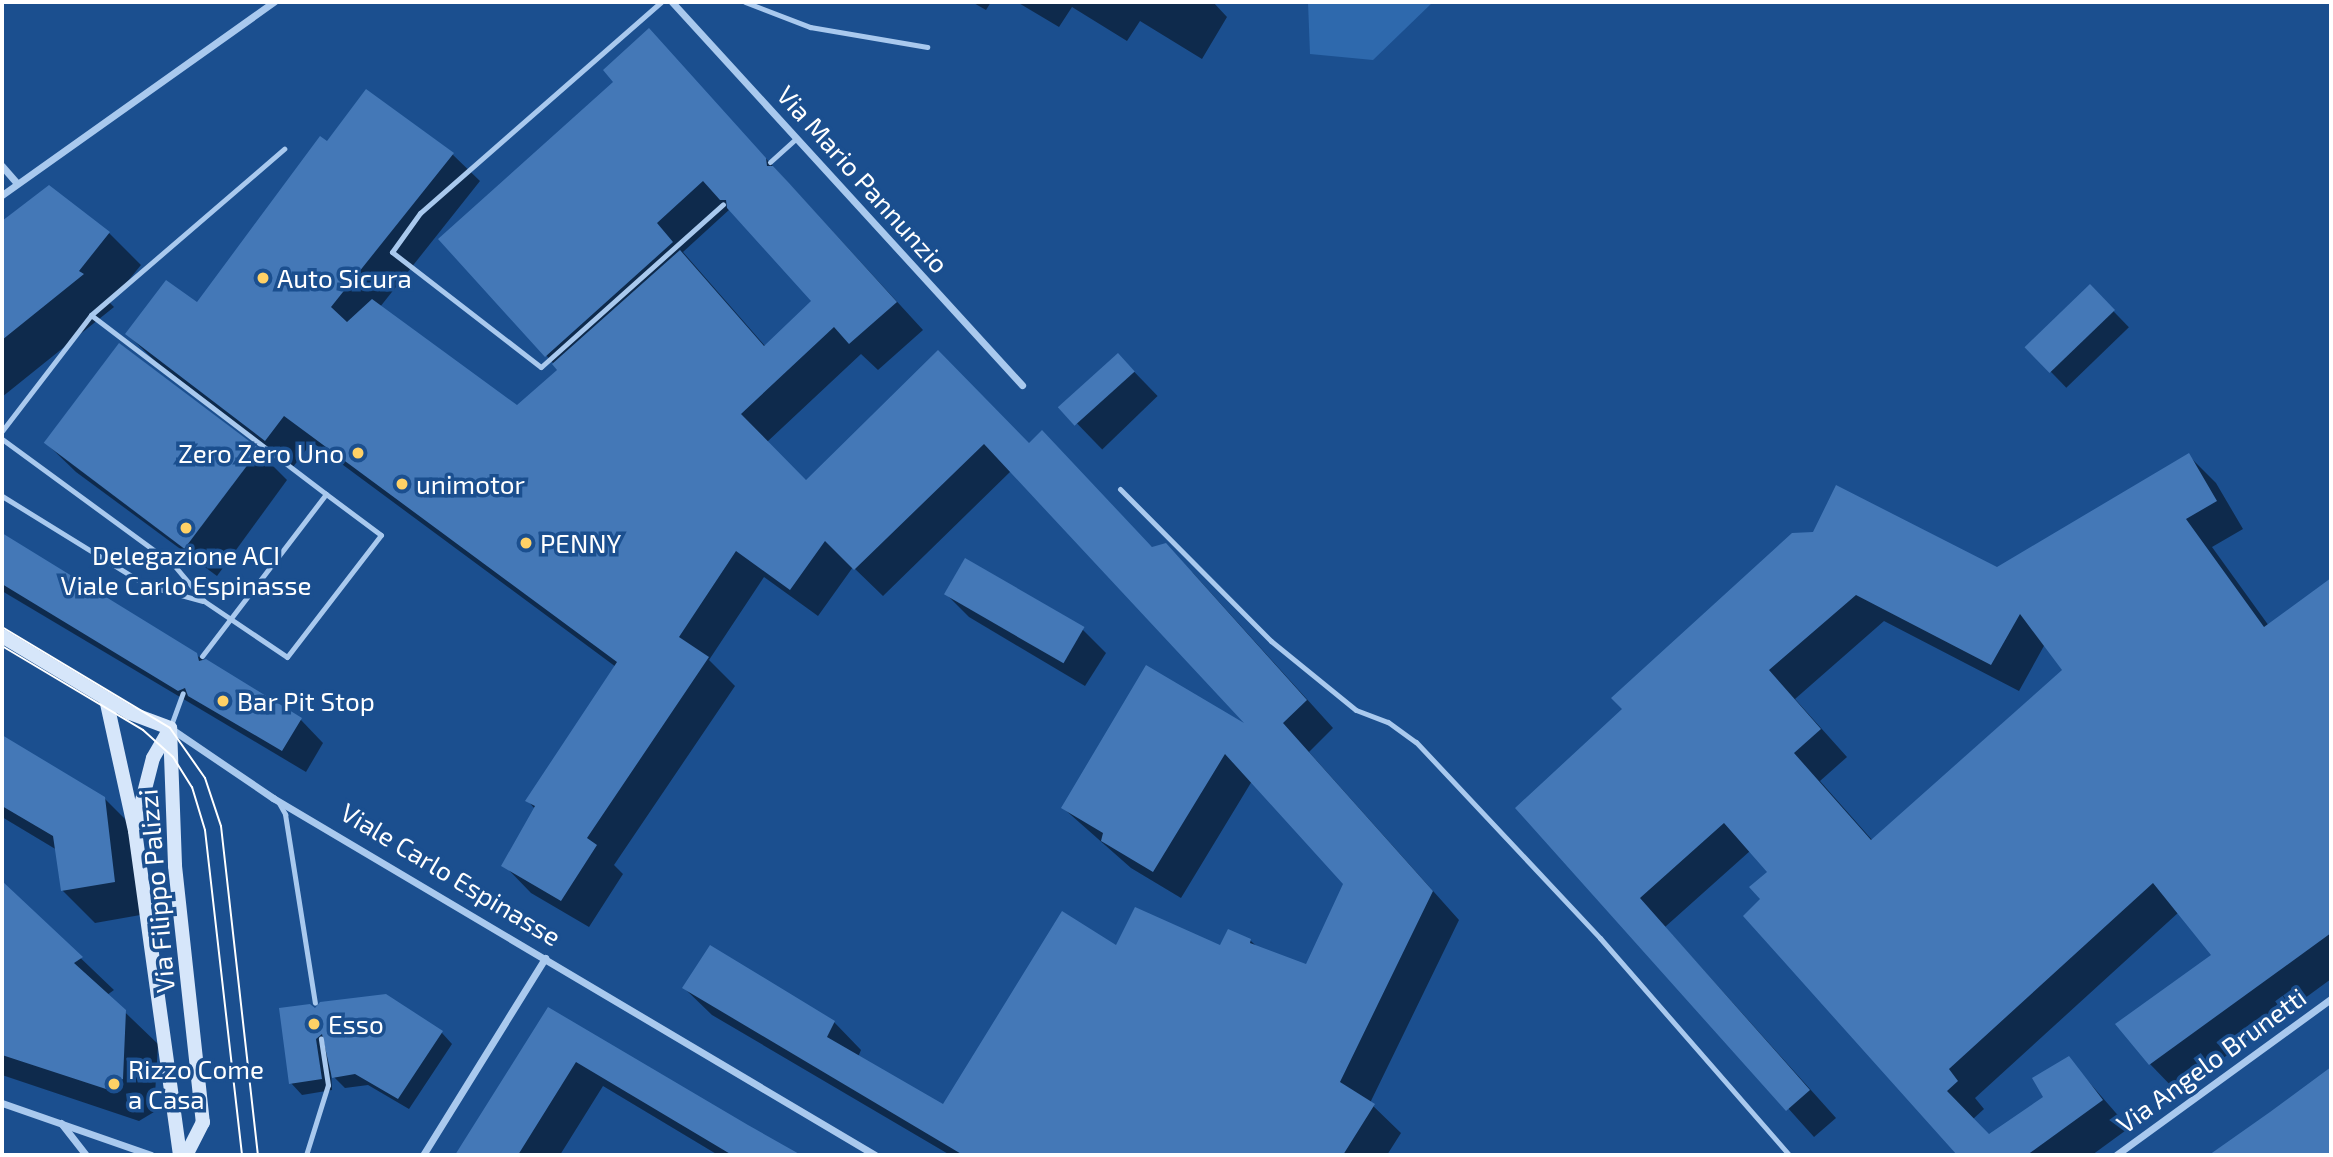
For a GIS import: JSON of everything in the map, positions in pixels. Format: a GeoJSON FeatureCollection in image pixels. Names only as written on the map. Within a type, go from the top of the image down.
{"type":"FeatureCollection","features":[{"type":"Feature","properties":{"kind":"street"},"geometry":{"type":"LineString","coordinates":[[2,195],[274,2]]}},
{"type":"Feature","properties":{"kind":"street","name":"Via Mario Pannunzio"},"geometry":{"type":"LineString","coordinates":[[672,2],[1023,385]]}},
{"type":"Feature","properties":{"kind":"street"},"geometry":{"type":"LineString","coordinates":[[2,166],[17,183]]}},
{"type":"Feature","properties":{"kind":"street","name":"Viale Carlo Espinasse"},"geometry":{"type":"LineString","coordinates":[[2,636],[106,699],[170,728],[278,801],[876,1155]]}},
{"type":"Feature","properties":{"kind":"street","name":"Via Filippo Palizzi"},"geometry":{"type":"LineString","coordinates":[[106,699],[135,831],[180,1155]]}},
{"type":"Feature","properties":{"kind":"street","name":"Via Filippo Palizzi"},"geometry":{"type":"LineString","coordinates":[[135,831],[153,758],[170,728]]}},
{"type":"Feature","properties":{"kind":"street","name":"Via Filippo Palizzi"},"geometry":{"type":"LineString","coordinates":[[170,728],[175,866],[203,1122],[186,1155]]}},
{"type":"Feature","properties":{"kind":"street"},"geometry":{"type":"LineString","coordinates":[[423,1155],[545,958]]}},
{"type":"Feature","properties":{"kind":"street","name":"Via Angelo Brunetti"},"geometry":{"type":"LineString","coordinates":[[2116,1155],[2331,999]]}},
{"type":"Feature","properties":{"kind":"street"},"geometry":{"type":"LineString","coordinates":[[2,1103],[150,1155]]}},
{"type":"Feature","properties":{"kind":"street"},"geometry":{"type":"LineString","coordinates":[[61,1122],[86,1155]]}},
{"type":"Feature","properties":{"kind":"lane"},"geometry":{"type":"LineString","coordinates":[[661,2],[420,213],[392,252],[541,367],[723,204]]}},
{"type":"Feature","properties":{"kind":"lane"},"geometry":{"type":"LineString","coordinates":[[745,2],[810,27],[927,47]]}},
{"type":"Feature","properties":{"kind":"lane"},"geometry":{"type":"LineString","coordinates":[[770,162],[797,138]]}},
{"type":"Feature","properties":{"kind":"lane"},"geometry":{"type":"LineString","coordinates":[[2,432],[91,315],[284,149]]}},
{"type":"Feature","properties":{"kind":"lane"},"geometry":{"type":"LineString","coordinates":[[2,439],[173,564],[204,601],[287,657],[381,535],[91,315]]}},
{"type":"Feature","properties":{"kind":"lane"},"geometry":{"type":"LineString","coordinates":[[1120,489],[1271,641],[1356,710],[1388,722],[1416,742],[1600,938],[1789,1155]]}},
{"type":"Feature","properties":{"kind":"lane"},"geometry":{"type":"LineString","coordinates":[[202,656],[327,494]]}},
{"type":"Feature","properties":{"kind":"lane"},"geometry":{"type":"LineString","coordinates":[[2,496],[148,586],[204,601]]}},
{"type":"Feature","properties":{"kind":"lane"},"geometry":{"type":"LineString","coordinates":[[170,728],[183,693]]}},
{"type":"Feature","properties":{"kind":"lane"},"geometry":{"type":"LineString","coordinates":[[278,801],[285,814],[315,1003]]}},
{"type":"Feature","properties":{"kind":"lane"},"geometry":{"type":"LineString","coordinates":[[306,1155],[328,1086],[321,1040]]}},
{"type":"Feature","properties":{"kind":"shaded area"},"geometry":{"type":"Polygon","coordinates":[[[1308,2],[1433,2],[1373,60],[1310,54],[1308,2]]]}},
{"type":"Feature","properties":{"kind":"building"},"geometry":{"type":"Polygon","coordinates":[[[649,28],[766,158],[767,166],[773,166],[897,302],[849,344],[834,327],[741,414],[806,480],[938,350],[1029,443],[1042,430],[1152,547],[1166,543],[1307,700],[1283,723],[1433,891],[1340,1082],[1375,1104],[1343,1155],[963,1155],[682,988],[710,945],[835,1021],[827,1037],[943,1104],[1062,911],[1116,945],[1135,907],[1220,945],[1228,929],[1251,939],[1250,943],[1306,964],[1343,884],[1225,754],[1153,872],[1101,841],[1103,833],[1061,808],[1146,665],[1244,723],[984,444],[854,570],[825,541],[790,590],[736,551],[679,637],[709,657],[587,838],[597,845],[561,901],[501,866],[535,806],[525,801],[617,662],[284,416],[265,441],[125,334],[166,280],[197,302],[320,136],[327,141],[366,89],[454,153],[331,307],[347,322],[372,299],[517,405],[557,370],[552,364],[680,250],[764,346],[811,301],[727,208],[726,200],[720,200],[703,181],[657,223],[673,242],[545,357],[438,239],[613,82],[603,70],[649,28]]]}},
{"type":"Feature","properties":{"kind":"building"},"geometry":{"type":"Polygon","coordinates":[[[49,185],[110,232],[79,271],[84,274],[2,340],[2,221],[49,185]]]}},
{"type":"Feature","properties":{"kind":"building"},"geometry":{"type":"Polygon","coordinates":[[[2090,284],[2115,310],[2050,373],[2025,347],[2090,284]]]}},
{"type":"Feature","properties":{"kind":"building"},"geometry":{"type":"Polygon","coordinates":[[[119,343],[260,449],[184,549],[44,443],[119,343]]]}},
{"type":"Feature","properties":{"kind":"building"},"geometry":{"type":"Polygon","coordinates":[[[1118,353],[1135,372],[1075,426],[1058,407],[1118,353]]]}},
{"type":"Feature","properties":{"kind":"building"},"geometry":{"type":"Polygon","coordinates":[[[2189,453],[2217,501],[2186,519],[2264,627],[2331,578],[2331,933],[2149,1065],[2115,1024],[2211,955],[2153,883],[1949,1069],[1958,1081],[1947,1091],[1989,1134],[2043,1097],[2032,1078],[2069,1056],[2103,1100],[2027,1155],[1957,1155],[1743,916],[1760,899],[1749,887],[1767,872],[1724,823],[1640,898],[1810,1090],[1786,1111],[1515,808],[1622,709],[1611,698],[1792,533],[1813,532],[1836,485],[1997,567],[2189,453]],[[1856,595],[1769,670],[1821,729],[1794,753],[1871,840],[2062,670],[2020,614],[1991,665],[1856,595]]]}},
{"type":"Feature","properties":{"kind":"building"},"geometry":{"type":"Polygon","coordinates":[[[2,533],[197,653],[199,661],[206,659],[302,718],[282,751],[188,696],[185,688],[178,691],[2,584],[2,533]]]}},
{"type":"Feature","properties":{"kind":"building"},"geometry":{"type":"Polygon","coordinates":[[[965,558],[1085,627],[1064,663],[944,594],[965,558]]]}},
{"type":"Feature","properties":{"kind":"building"},"geometry":{"type":"Polygon","coordinates":[[[2,735],[105,797],[115,882],[61,891],[53,836],[2,806],[2,735]]]}},
{"type":"Feature","properties":{"kind":"building"},"geometry":{"type":"Polygon","coordinates":[[[2,881],[83,957],[74,963],[126,1010],[123,1079],[106,1089],[2,1055],[2,881]]]}},
{"type":"Feature","properties":{"kind":"building"},"geometry":{"type":"Polygon","coordinates":[[[386,994],[443,1031],[398,1099],[355,1074],[332,1078],[322,1034],[316,1039],[322,1079],[289,1084],[279,1008],[310,1004],[315,1008],[320,1002],[386,994]]]}},
{"type":"Feature","properties":{"kind":"building"},"geometry":{"type":"Polygon","coordinates":[[[548,1007],[801,1155],[732,1155],[576,1062],[518,1155],[455,1155],[548,1007]]]}},
{"type":"Feature","properties":{"kind":"building"},"geometry":{"type":"Polygon","coordinates":[[[2331,1067],[2331,1155],[2209,1155],[2270,1112],[2331,1067]]]}},
{"type":"Feature","properties":{"kind":"tram line"},"geometry":{"type":"LineString","coordinates":[[2,627],[170,728],[205,778],[221,826],[258,1155]]}},
{"type":"Feature","properties":{"kind":"tram line"},"geometry":{"type":"LineString","coordinates":[[2,646],[143,730],[173,757],[192,787],[205,830],[242,1155]]}},
{"type":"Feature","properties":{"kind":"place","name":"Auto Sicura"},"geometry":{"type":"Point","coordinates":[263,278]}},
{"type":"Feature","properties":{"kind":"place","name":"Zero Zero Uno"},"geometry":{"type":"Point","coordinates":[358,453]}},
{"type":"Feature","properties":{"kind":"place","name":"unimotor"},"geometry":{"type":"Point","coordinates":[402,484]}},
{"type":"Feature","properties":{"kind":"place","name":"Delegazione ACI Viale Carlo Espinasse"},"geometry":{"type":"Point","coordinates":[186,528]}},
{"type":"Feature","properties":{"kind":"place","name":"PENNY"},"geometry":{"type":"Point","coordinates":[526,543]}},
{"type":"Feature","properties":{"kind":"place","name":"Bar Pit Stop"},"geometry":{"type":"Point","coordinates":[223,701]}},
{"type":"Feature","properties":{"kind":"place","name":"Esso"},"geometry":{"type":"Point","coordinates":[314,1024]}},
{"type":"Feature","properties":{"kind":"place","name":"Rizzo Come a Casa"},"geometry":{"type":"Point","coordinates":[114,1084]}}]}
